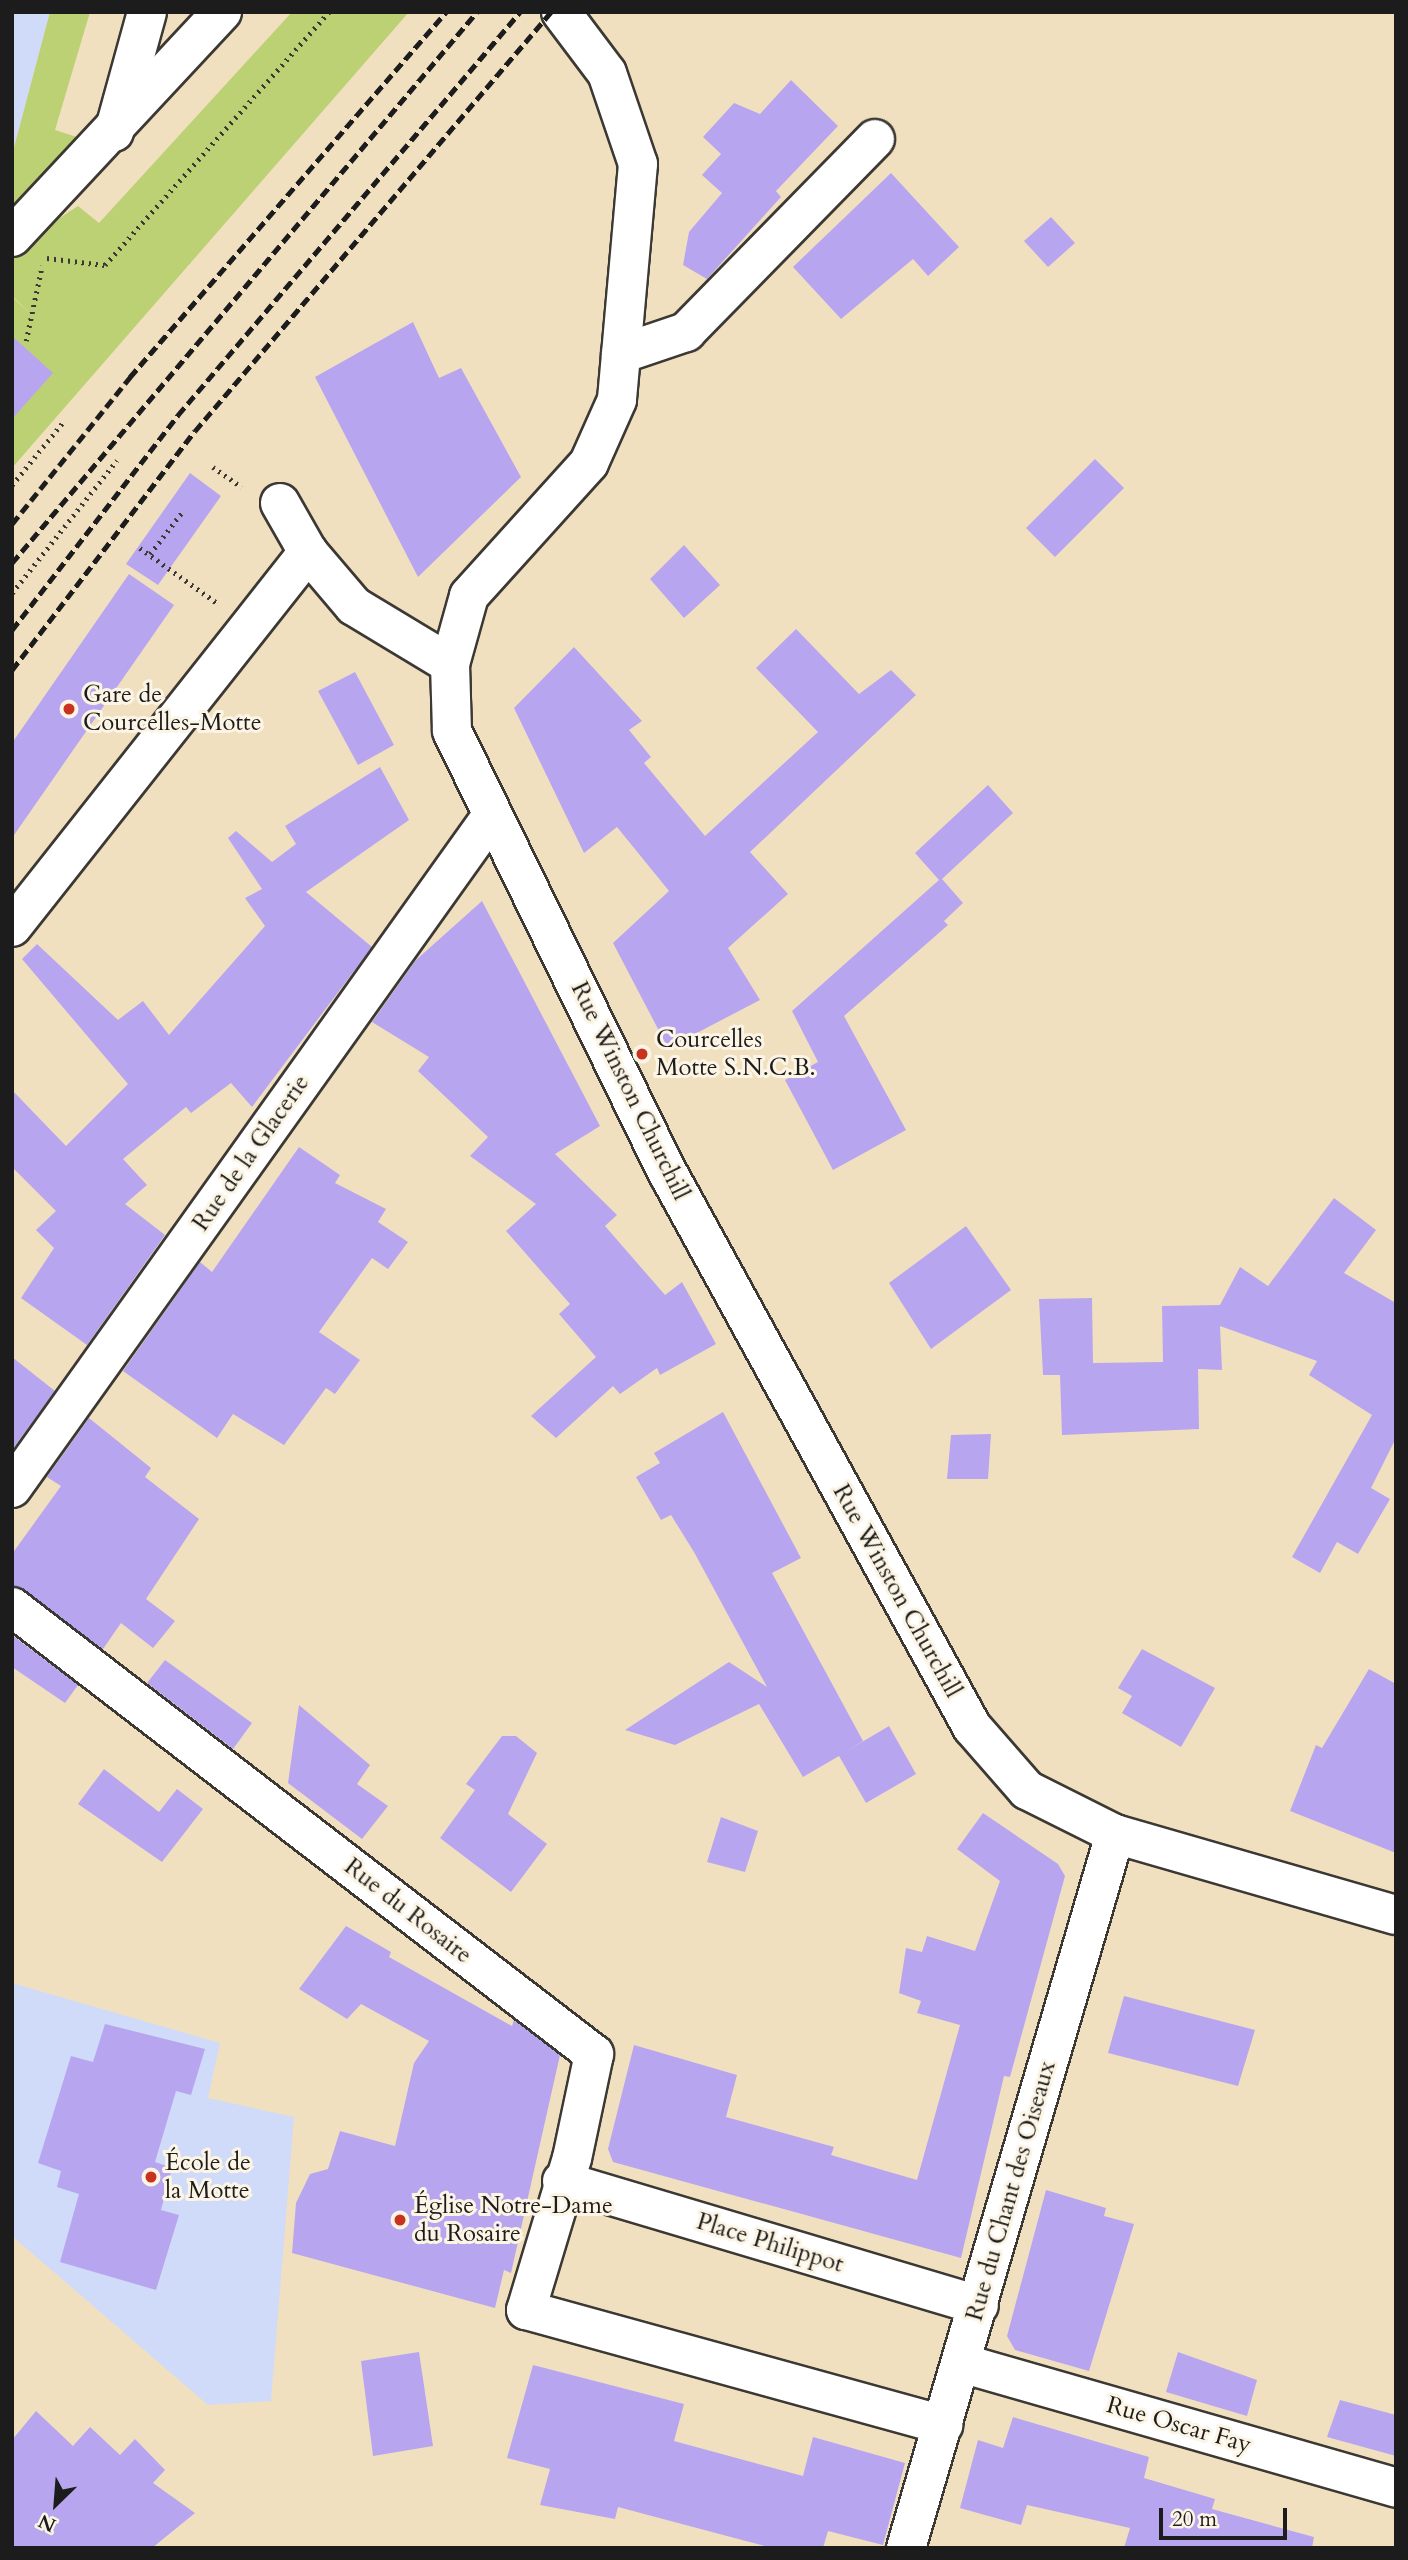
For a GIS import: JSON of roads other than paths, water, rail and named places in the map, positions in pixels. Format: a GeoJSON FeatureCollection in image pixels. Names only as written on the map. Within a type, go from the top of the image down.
{"type":"FeatureCollection","features":[{"type":"Feature","properties":{"kind":"street"},"geometry":{"type":"LineString","coordinates":[[114,134],[146,12]]}},
{"type":"Feature","properties":{"kind":"street"},"geometry":{"type":"LineString","coordinates":[[12,237],[114,134],[222,12]]}},
{"type":"Feature","properties":{"kind":"street","name":"Rue Winston Churchill"},"geometry":{"type":"LineString","coordinates":[[569,23],[607,73],[638,164],[617,400],[589,463],[469,596],[450,664],[452,731],[491,817],[668,1175],[972,1727],[1027,1790],[1115,1834],[1396,1915]]}},
{"type":"Feature","properties":{"kind":"street"},"geometry":{"type":"LineString","coordinates":[[621,354],[687,332],[875,139]]}},
{"type":"Feature","properties":{"kind":"street"},"geometry":{"type":"LineString","coordinates":[[266,498],[354,606],[450,664]]}},
{"type":"Feature","properties":{"kind":"street"},"geometry":{"type":"LineString","coordinates":[[12,927],[246,625],[308,552]]}},
{"type":"Feature","properties":{"kind":"street","name":"Rue de la Glacerie"},"geometry":{"type":"LineString","coordinates":[[12,1488],[491,817]]}},
{"type":"Feature","properties":{"kind":"street","name":"Rue du Rosaire"},"geometry":{"type":"LineString","coordinates":[[12,1607],[594,2054],[526,2310],[943,2425]]}},
{"type":"Feature","properties":{"kind":"street","name":"Rue du Chant des Oiseaux"},"geometry":{"type":"LineString","coordinates":[[906,2548],[1115,1834]]}},
{"type":"Feature","properties":{"kind":"street","name":"Place Philippot"},"geometry":{"type":"LineString","coordinates":[[562,2181],[979,2305]]}},
{"type":"Feature","properties":{"kind":"street","name":"Rue Oscar Fay"},"geometry":{"type":"LineString","coordinates":[[961,2363],[1396,2488]]}},
{"type":"Feature","properties":{"kind":"railway"},"geometry":{"type":"LineString","coordinates":[[12,524],[130,377],[446,12]]}},
{"type":"Feature","properties":{"kind":"railway"},"geometry":{"type":"LineString","coordinates":[[12,563],[477,12]]}},
{"type":"Feature","properties":{"kind":"railway"},"geometry":{"type":"LineString","coordinates":[[12,630],[178,415],[520,12]]}},
{"type":"Feature","properties":{"kind":"railway"},"geometry":{"type":"LineString","coordinates":[[12,670],[195,431],[551,12]]}},
{"type":"Feature","properties":{"kind":"place","name":"Gare de Courcelles-Motte"},"geometry":{"type":"Point","coordinates":[69,709]}},
{"type":"Feature","properties":{"kind":"place","name":"Courcelles Motte S.N.C.B."},"geometry":{"type":"Point","coordinates":[642,1054]}},
{"type":"Feature","properties":{"kind":"place","name":"École de la Motte"},"geometry":{"type":"Point","coordinates":[151,2177]}},
{"type":"Feature","properties":{"kind":"place","name":"Église Notre-Dame du Rosaire"},"geometry":{"type":"Point","coordinates":[400,2220]}}]}
